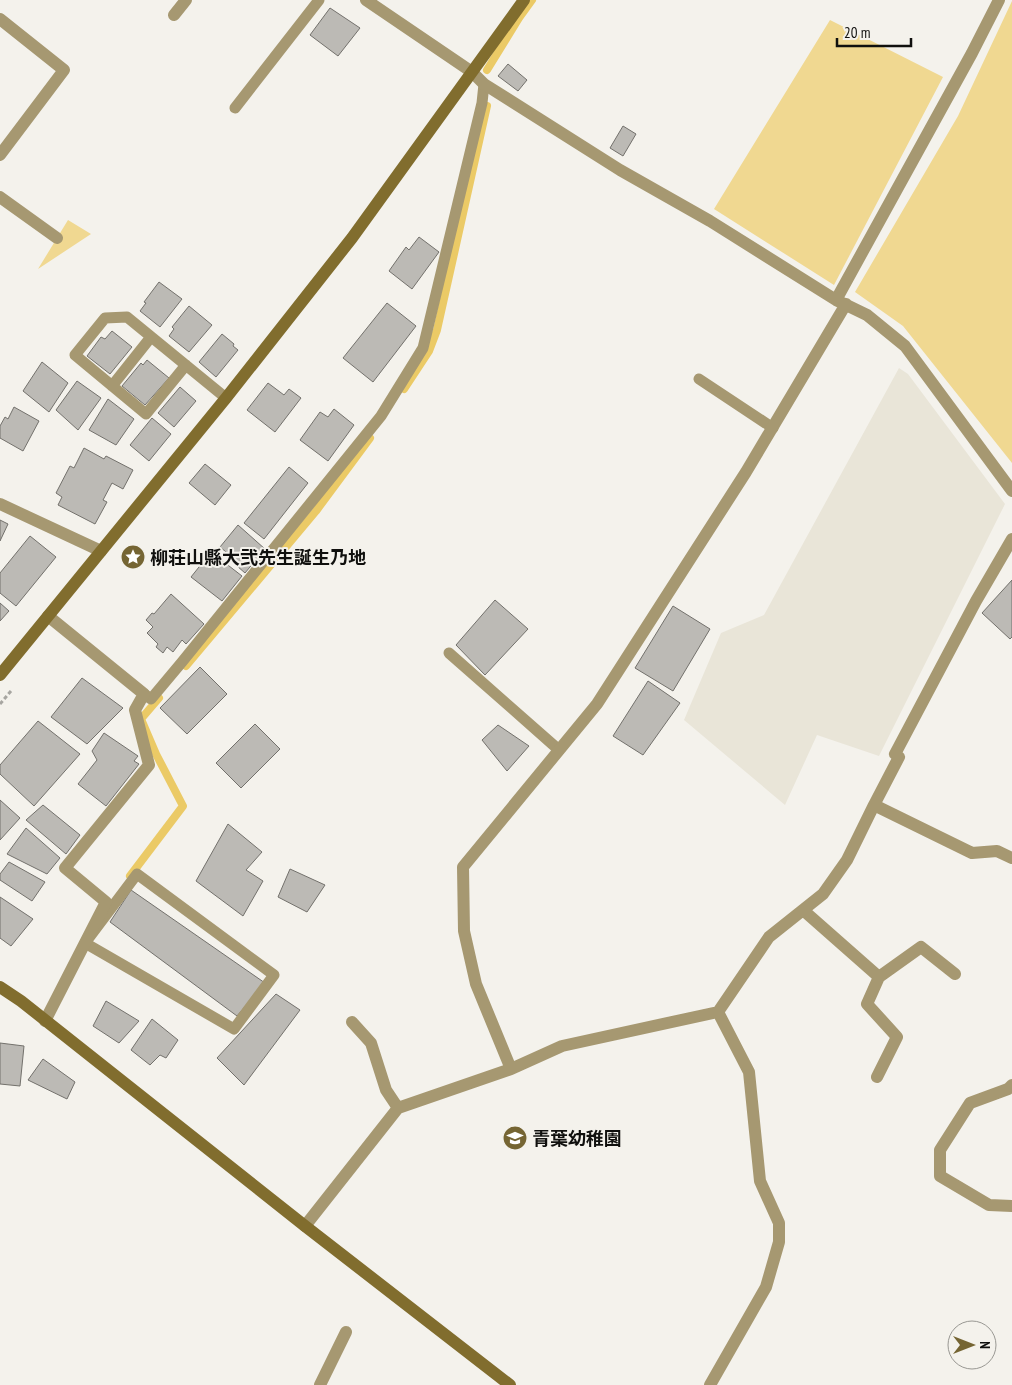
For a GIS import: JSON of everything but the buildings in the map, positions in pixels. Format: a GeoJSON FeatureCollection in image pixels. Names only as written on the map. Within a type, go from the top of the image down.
{"type":"FeatureCollection","features":[{"type":"Feature","properties":{"kind":"street"},"geometry":{"type":"LineString","coordinates":[[174,16],[186,0]]}},
{"type":"Feature","properties":{"kind":"street"},"geometry":{"type":"LineString","coordinates":[[366,0],[472,72],[484,84],[620,170],[710,221],[841,302],[867,314],[905,346],[1012,491]]}},
{"type":"Feature","properties":{"kind":"street"},"geometry":{"type":"LineString","coordinates":[[0,675],[226,398],[352,238],[524,0]]}},
{"type":"Feature","properties":{"kind":"street"},"geometry":{"type":"LineString","coordinates":[[512,1069],[476,984],[464,931],[464,867],[597,704],[773,428],[999,0]]}},
{"type":"Feature","properties":{"kind":"street"},"geometry":{"type":"LineString","coordinates":[[0,19],[64,70],[0,155]]}},
{"type":"Feature","properties":{"kind":"street"},"geometry":{"type":"LineString","coordinates":[[0,197],[57,238]]}},
{"type":"Feature","properties":{"kind":"street"},"geometry":{"type":"LineString","coordinates":[[0,504],[102,551]]}},
{"type":"Feature","properties":{"kind":"street"},"geometry":{"type":"LineString","coordinates":[[305,1226],[398,1108],[512,1069],[562,1046],[718,1012],[769,937],[823,894],[847,860],[900,757],[895,754],[976,601],[1012,539]]}},
{"type":"Feature","properties":{"kind":"street"},"geometry":{"type":"LineString","coordinates":[[45,1020],[106,902],[65,868],[150,765],[135,710],[144,694],[48,616]]}},
{"type":"Feature","properties":{"kind":"street"},"geometry":{"type":"LineString","coordinates":[[874,805],[972,853],[998,851],[1012,858]]}},
{"type":"Feature","properties":{"kind":"street"},"geometry":{"type":"LineString","coordinates":[[804,910],[879,977]]}},
{"type":"Feature","properties":{"kind":"street"},"geometry":{"type":"LineString","coordinates":[[877,1077],[897,1037],[867,1004],[879,977],[921,946],[955,974]]}},
{"type":"Feature","properties":{"kind":"street"},"geometry":{"type":"LineString","coordinates":[[0,987],[45,1020],[305,1226],[510,1385]]}},
{"type":"Feature","properties":{"kind":"street"},"geometry":{"type":"LineString","coordinates":[[710,1385],[766,1287],[779,1242],[779,1223],[760,1181],[749,1072],[718,1012]]}},
{"type":"Feature","properties":{"kind":"street"},"geometry":{"type":"LineString","coordinates":[[352,1022],[371,1043],[386,1090],[398,1108]]}},
{"type":"Feature","properties":{"kind":"street"},"geometry":{"type":"LineString","coordinates":[[1012,1085],[1008,1089],[970,1102],[940,1150],[940,1176],[988,1205],[1012,1206]]}},
{"type":"Feature","properties":{"kind":"street"},"geometry":{"type":"LineString","coordinates":[[320,1385],[346,1332]]}},
{"type":"Feature","properties":{"kind":"lane"},"geometry":{"type":"LineString","coordinates":[[235,108],[319,0]]}},
{"type":"Feature","properties":{"kind":"lane"},"geometry":{"type":"LineString","coordinates":[[144,694],[151,699],[323,488],[381,416],[423,348],[482,103],[484,84]]}},
{"type":"Feature","properties":{"kind":"lane"},"geometry":{"type":"LineString","coordinates":[[186,365],[146,414],[75,355],[105,318],[127,317],[151,337],[186,365],[226,398]]}},
{"type":"Feature","properties":{"kind":"lane"},"geometry":{"type":"LineString","coordinates":[[112,386],[151,337]]}},
{"type":"Feature","properties":{"kind":"lane"},"geometry":{"type":"LineString","coordinates":[[698,379],[773,428]]}},
{"type":"Feature","properties":{"kind":"lane"},"geometry":{"type":"LineString","coordinates":[[449,653],[559,750]]}},
{"type":"Feature","properties":{"kind":"lane"},"geometry":{"type":"LineString","coordinates":[[137,874],[274,975],[234,1030],[85,943],[137,874]]}},
{"type":"Feature","properties":{"kind":"shaded area"},"geometry":{"type":"Polygon","coordinates":[[[1012,1],[1012,463],[903,326],[855,292],[958,116],[1012,1]]]}},
{"type":"Feature","properties":{"kind":"shaded area"},"geometry":{"type":"Polygon","coordinates":[[[830,20],[943,77],[834,285],[714,209],[830,20]]]}},
{"type":"Feature","properties":{"kind":"shaded area"},"geometry":{"type":"Polygon","coordinates":[[[68,220],[91,234],[38,269],[68,220]]]}},
{"type":"Feature","properties":{"kind":"shaded area"},"geometry":{"type":"Polygon","coordinates":[[[899,368],[908,374],[1005,504],[879,756],[817,735],[785,805],[684,720],[721,633],[764,615],[899,368]]]}},
{"type":"Feature","properties":{"kind":"waterway"},"geometry":{"type":"LineString","coordinates":[[487,70],[532,0]]}},
{"type":"Feature","properties":{"kind":"waterway"},"geometry":{"type":"LineString","coordinates":[[404,389],[429,351],[437,330],[487,106]]}},
{"type":"Feature","properties":{"kind":"waterway"},"geometry":{"type":"LineString","coordinates":[[186,666],[316,511],[370,438]]}},
{"type":"Feature","properties":{"kind":"waterway"},"geometry":{"type":"LineString","coordinates":[[130,876],[183,806],[156,754],[141,719],[159,698]]}},
{"type":"Feature","properties":{"kind":"place","name":"柳荘山縣大弐先生誕生乃地"},"geometry":{"type":"Point","coordinates":[133,557]}},
{"type":"Feature","properties":{"kind":"place","name":"青葉幼稚園"},"geometry":{"type":"Point","coordinates":[515,1138]}}]}
